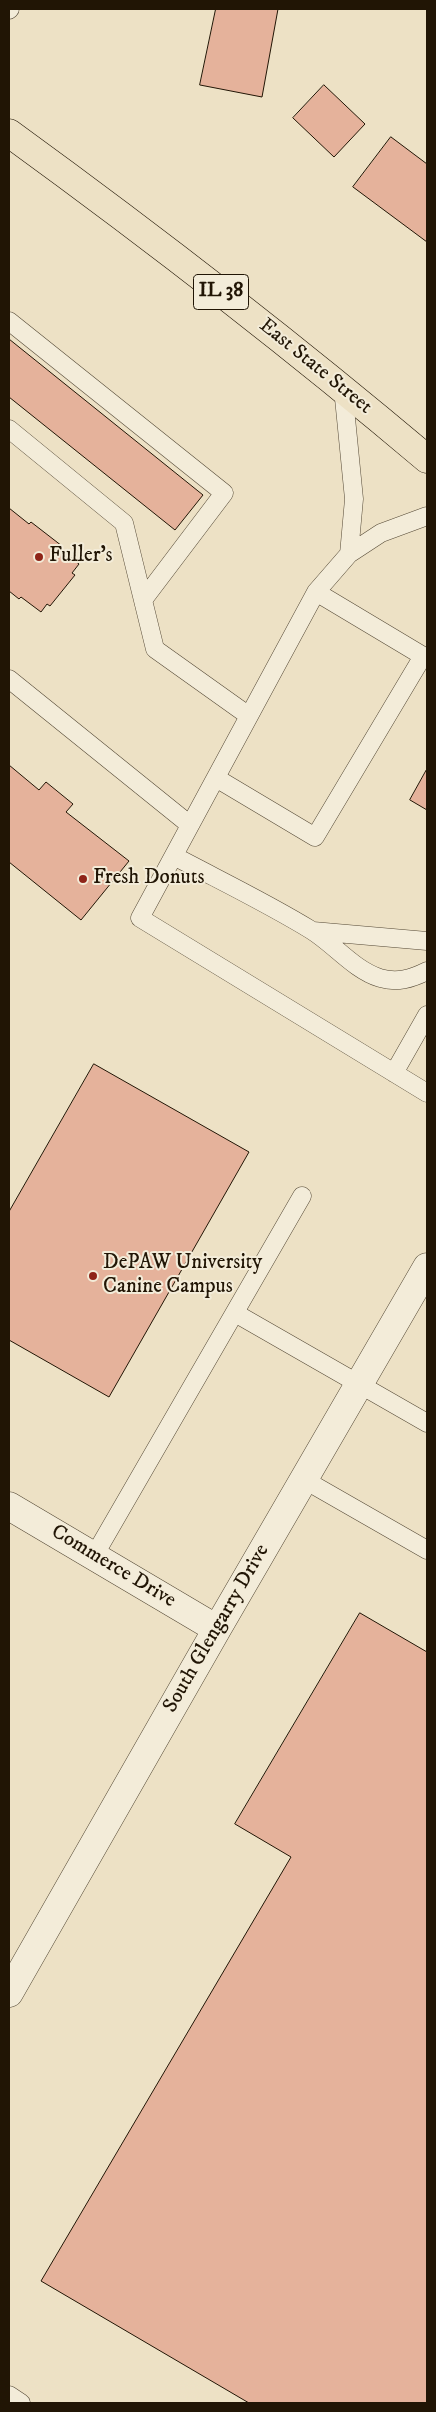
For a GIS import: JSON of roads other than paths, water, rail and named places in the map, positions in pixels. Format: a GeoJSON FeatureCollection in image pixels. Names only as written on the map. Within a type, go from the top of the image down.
{"type":"FeatureCollection","features":[{"type":"Feature","properties":{"kind":"main road","name":"East State Street"},"geometry":{"type":"LineString","coordinates":[[9,133],[192,270],[343,388],[427,459]]}},
{"type":"Feature","properties":{"kind":"street","name":"South Glengarry Drive"},"geometry":{"type":"LineString","coordinates":[[9,1993],[303,1479],[424,1280]]}},
{"type":"Feature","properties":{"kind":"street","name":"Commerce Drive"},"geometry":{"type":"LineString","coordinates":[[9,1506],[217,1629]]}},
{"type":"Feature","properties":{"kind":"lane"},"geometry":{"type":"LineString","coordinates":[[9,321],[224,493],[143,600]]}},
{"type":"Feature","properties":{"kind":"lane"},"geometry":{"type":"LineString","coordinates":[[343,388],[354,499],[349,554]]}},
{"type":"Feature","properties":{"kind":"lane"},"geometry":{"type":"LineString","coordinates":[[9,429],[124,523],[155,649],[249,716]]}},
{"type":"Feature","properties":{"kind":"lane"},"geometry":{"type":"LineString","coordinates":[[427,516],[381,533],[349,554],[316,592],[140,918],[427,1093]]}},
{"type":"Feature","properties":{"kind":"lane"},"geometry":{"type":"LineString","coordinates":[[216,778],[315,838],[423,656],[316,592]]}},
{"type":"Feature","properties":{"kind":"lane"},"geometry":{"type":"LineString","coordinates":[[9,679],[190,825]]}},
{"type":"Feature","properties":{"kind":"lane"},"geometry":{"type":"LineString","coordinates":[[174,856],[313,931],[365,971],[378,978],[393,981],[406,980],[427,971]]}},
{"type":"Feature","properties":{"kind":"lane"},"geometry":{"type":"LineString","coordinates":[[313,931],[427,941]]}},
{"type":"Feature","properties":{"kind":"lane"},"geometry":{"type":"LineString","coordinates":[[394,1073],[427,1015]]}},
{"type":"Feature","properties":{"kind":"lane"},"geometry":{"type":"LineString","coordinates":[[94,1556],[302,1196]]}},
{"type":"Feature","properties":{"kind":"lane"},"geometry":{"type":"LineString","coordinates":[[235,1313],[427,1423]]}},
{"type":"Feature","properties":{"kind":"lane"},"geometry":{"type":"LineString","coordinates":[[303,1479],[427,1550]]}},
{"type":"Feature","properties":{"kind":"lane"},"geometry":{"type":"LineString","coordinates":[[9,2395],[21,2403]]}},
{"type":"Feature","properties":{"kind":"place","name":"Fuller's"},"geometry":{"type":"Point","coordinates":[39,557]}},
{"type":"Feature","properties":{"kind":"place","name":"Fresh Donuts"},"geometry":{"type":"Point","coordinates":[83,879]}},
{"type":"Feature","properties":{"kind":"place","name":"DePAW University Canine Campus"},"geometry":{"type":"Point","coordinates":[93,1276]}}]}
